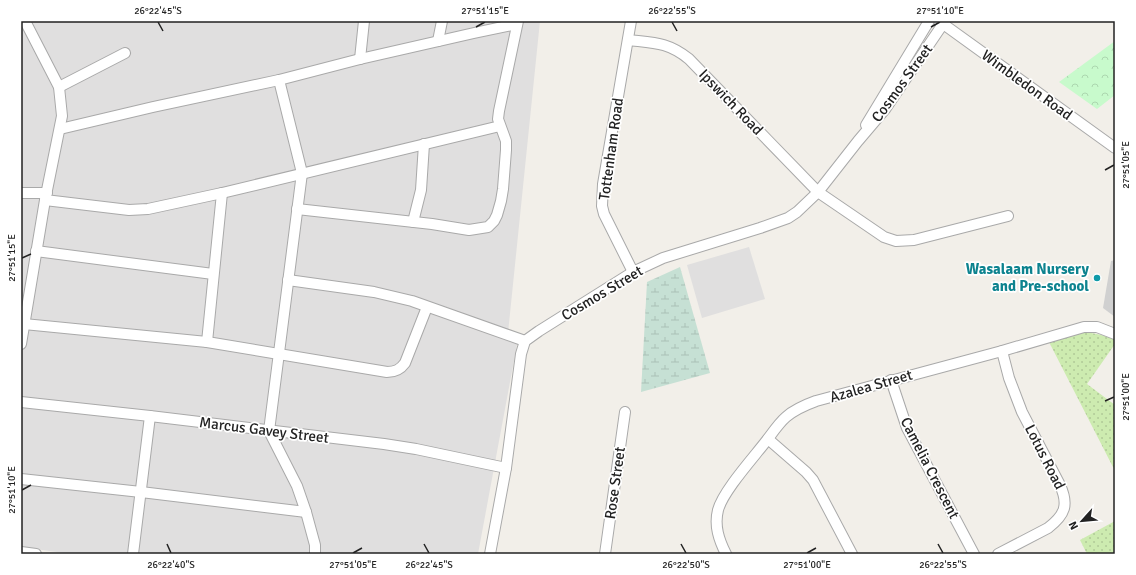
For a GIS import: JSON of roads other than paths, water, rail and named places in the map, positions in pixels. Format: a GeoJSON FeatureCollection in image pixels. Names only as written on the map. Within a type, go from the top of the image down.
{"type":"FeatureCollection","features":[{"type":"Feature","properties":{"kind":"street"},"geometry":{"type":"LineString","coordinates":[[360,59],[364,21]]}},
{"type":"Feature","properties":{"kind":"street"},"geometry":{"type":"LineString","coordinates":[[438,41],[442,21]]}},
{"type":"Feature","properties":{"kind":"street","name":"Tottenham Road"},"geometry":{"type":"LineString","coordinates":[[631,21],[604,184],[602,206],[604,214],[633,272]]}},
{"type":"Feature","properties":{"kind":"street","name":"Cosmos Street"},"geometry":{"type":"LineString","coordinates":[[858,141],[867,122],[929,21]]}},
{"type":"Feature","properties":{"kind":"street"},"geometry":{"type":"LineString","coordinates":[[21,344],[22,323],[62,116],[59,87],[25,22]]}},
{"type":"Feature","properties":{"kind":"street","name":"Cosmos Street"},"geometry":{"type":"LineString","coordinates":[[525,341],[633,272],[663,258],[782,220],[797,212],[818,192],[886,108],[943,22]]}},
{"type":"Feature","properties":{"kind":"street","name":"Wimbledon Road"},"geometry":{"type":"LineString","coordinates":[[943,22],[1115,148]]}},
{"type":"Feature","properties":{"kind":"street"},"geometry":{"type":"LineString","coordinates":[[60,129],[153,106],[279,80],[360,59],[518,23],[500,100],[498,119],[506,141],[501,201],[494,221],[488,227],[469,230],[297,209]]}},
{"type":"Feature","properties":{"kind":"street","name":"Ipswich Road"},"geometry":{"type":"LineString","coordinates":[[628,40],[658,43],[678,50],[689,59],[818,192],[884,237],[896,241],[914,240],[1008,216]]}},
{"type":"Feature","properties":{"kind":"street"},"geometry":{"type":"LineString","coordinates":[[59,87],[125,53]]}},
{"type":"Feature","properties":{"kind":"street"},"geometry":{"type":"LineString","coordinates":[[279,80],[302,174],[269,431],[290,470],[306,512],[315,545],[315,554]]}},
{"type":"Feature","properties":{"kind":"street"},"geometry":{"type":"LineString","coordinates":[[21,193],[139,210],[160,207],[222,193],[500,126]]}},
{"type":"Feature","properties":{"kind":"street"},"geometry":{"type":"LineString","coordinates":[[413,222],[421,190],[424,144]]}},
{"type":"Feature","properties":{"kind":"street"},"geometry":{"type":"LineString","coordinates":[[207,342],[222,193]]}},
{"type":"Feature","properties":{"kind":"street"},"geometry":{"type":"LineString","coordinates":[[36,252],[213,274]]}},
{"type":"Feature","properties":{"kind":"street"},"geometry":{"type":"LineString","coordinates":[[288,280],[374,292],[412,301],[525,341],[521,354],[506,468],[490,554]]}},
{"type":"Feature","properties":{"kind":"street"},"geometry":{"type":"LineString","coordinates":[[22,323],[207,342],[393,372],[405,364],[427,307]]}},
{"type":"Feature","properties":{"kind":"street","name":"Azalea Street"},"geometry":{"type":"LineString","coordinates":[[726,554],[717,533],[718,510],[723,499],[734,482],[785,418],[803,406],[1084,326],[1097,327],[1115,334]]}},
{"type":"Feature","properties":{"kind":"street","name":"Lotus Road"},"geometry":{"type":"LineString","coordinates":[[998,554],[1055,523],[1060,517],[1066,501],[1060,485],[1022,412],[1009,378],[1002,350]]}},
{"type":"Feature","properties":{"kind":"street","name":"Camelia Crescent"},"geometry":{"type":"LineString","coordinates":[[891,380],[907,428],[974,554]]}},
{"type":"Feature","properties":{"kind":"street","name":"Marcus Gavey Street"},"geometry":{"type":"LineString","coordinates":[[21,402],[150,416],[416,449],[506,468]]}},
{"type":"Feature","properties":{"kind":"street","name":"Rose Street"},"geometry":{"type":"LineString","coordinates":[[605,554],[625,412]]}},
{"type":"Feature","properties":{"kind":"street"},"geometry":{"type":"LineString","coordinates":[[133,554],[150,416]]}},
{"type":"Feature","properties":{"kind":"street"},"geometry":{"type":"LineString","coordinates":[[768,439],[813,480],[852,554]]}},
{"type":"Feature","properties":{"kind":"street"},"geometry":{"type":"LineString","coordinates":[[21,479],[306,512]]}},
{"type":"Feature","properties":{"kind":"street"},"geometry":{"type":"LineString","coordinates":[[21,552],[36,554]]}},
{"type":"Feature","properties":{"kind":"place","name":"Wasalaam Nursery and Pre-school"},"geometry":{"type":"Point","coordinates":[1097,278]}}]}
